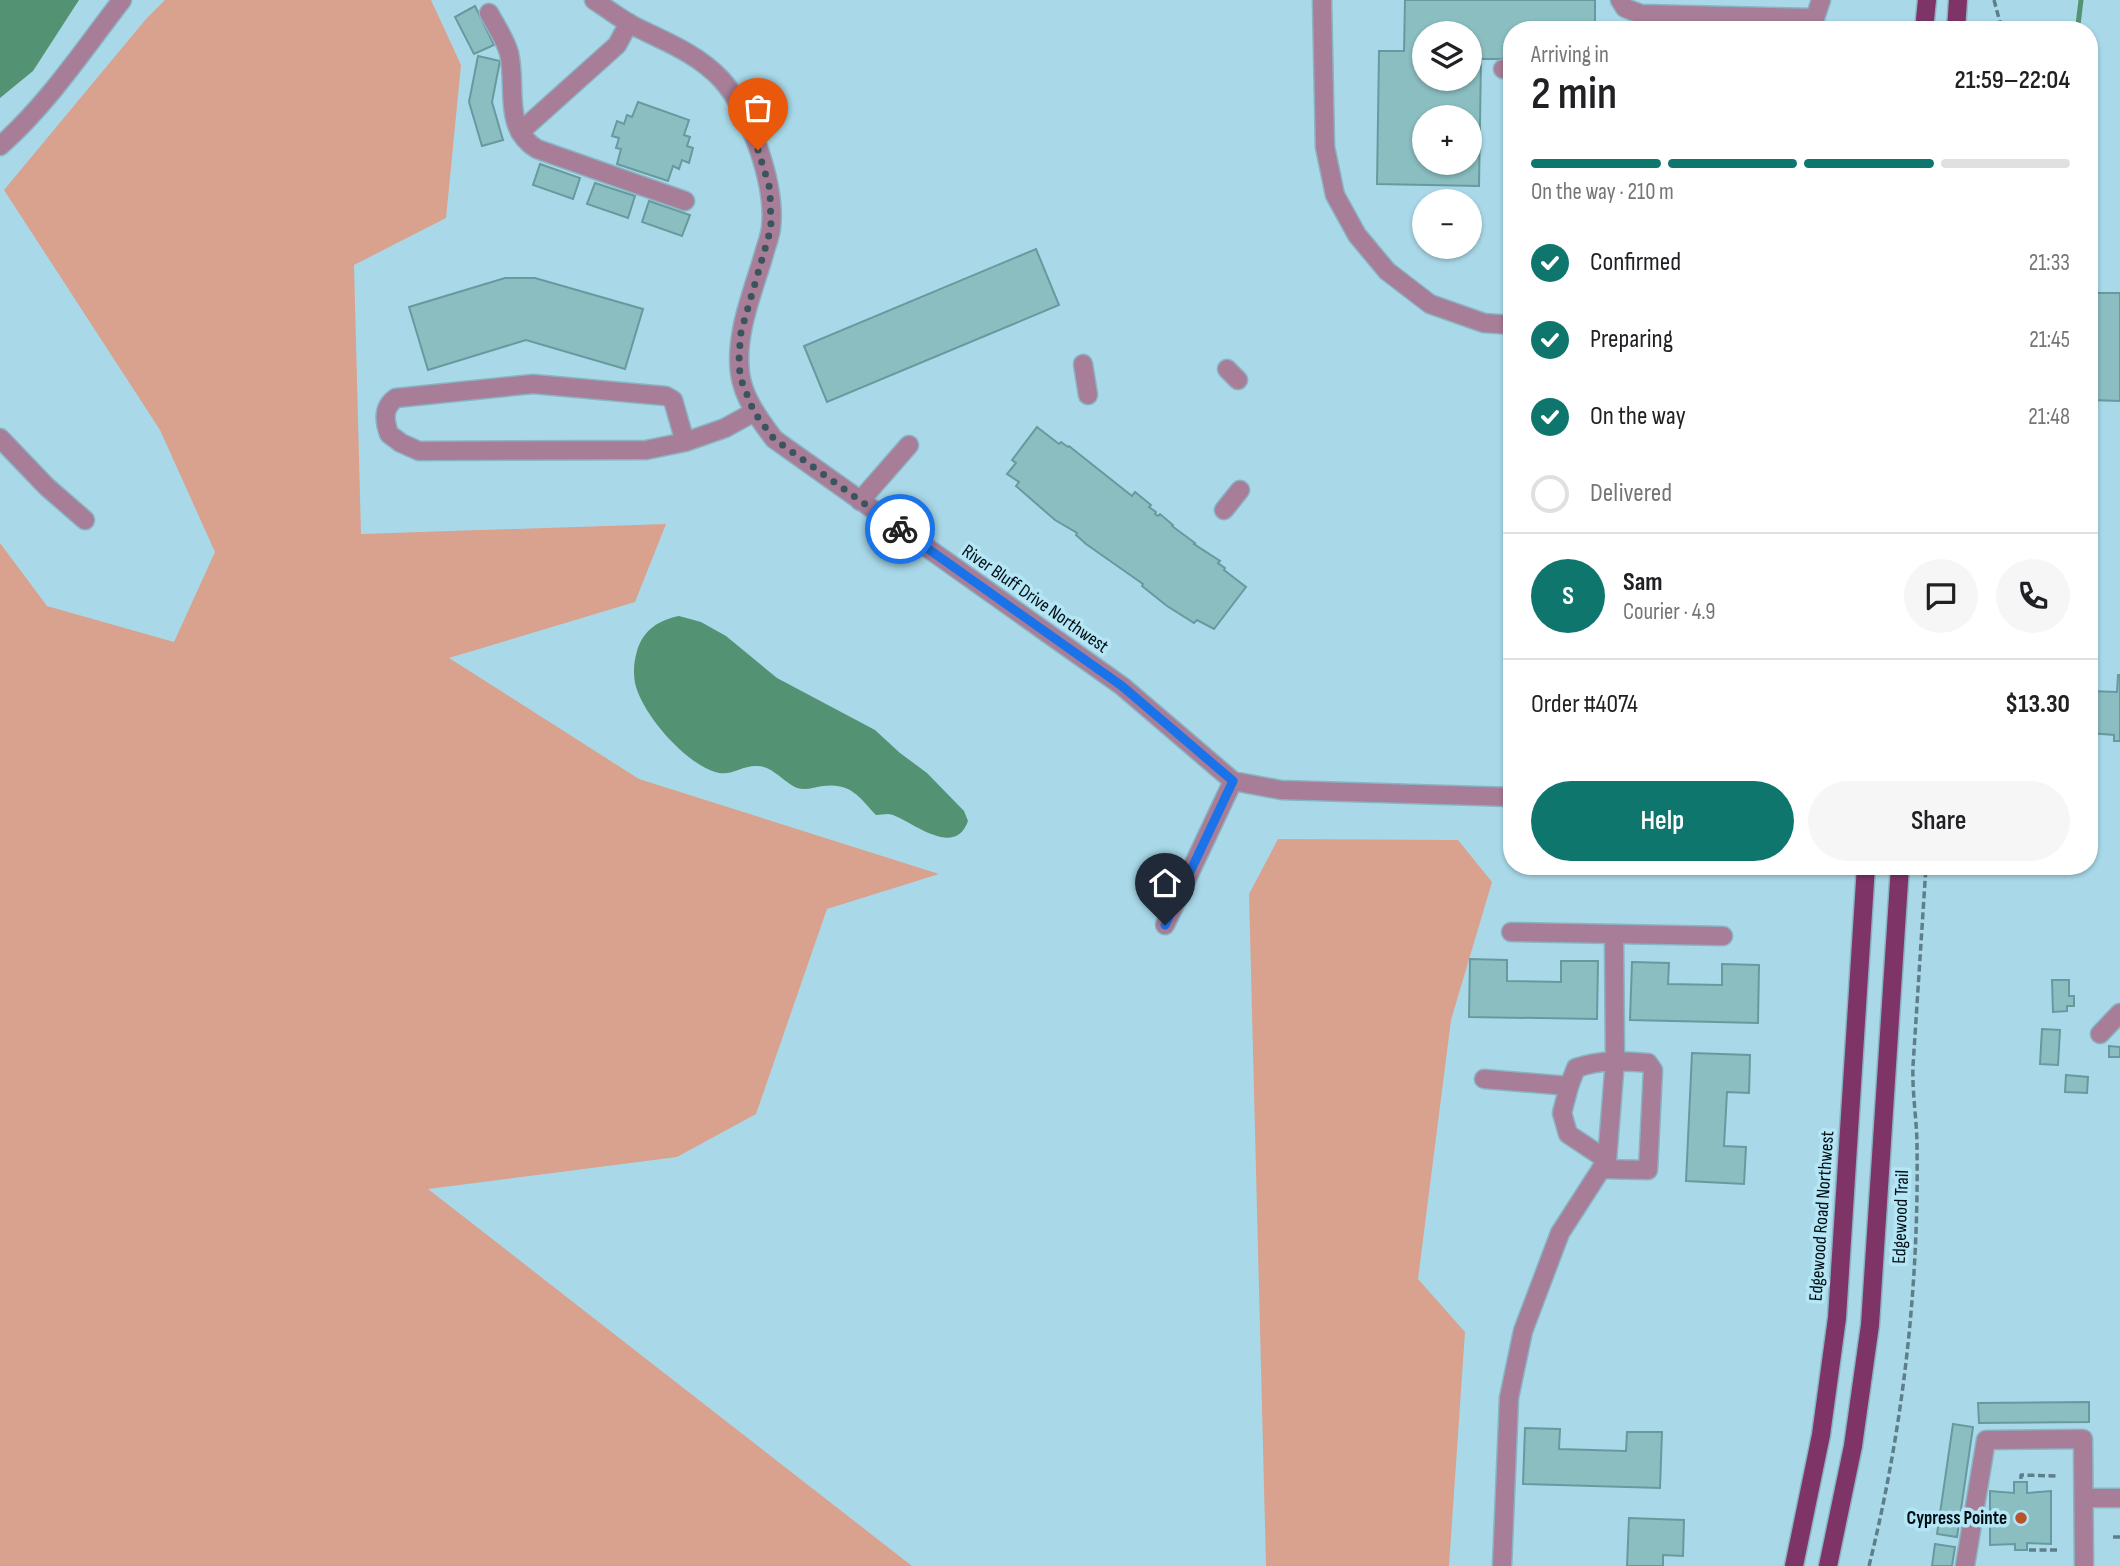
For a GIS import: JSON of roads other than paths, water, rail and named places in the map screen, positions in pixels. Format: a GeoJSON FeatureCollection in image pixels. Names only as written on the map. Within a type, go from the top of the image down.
{"type":"FeatureCollection","features":[{"type":"Feature","properties":{"kind":"main road"},"geometry":{"type":"LineString","coordinates":[[1925,21],[1927,0]]}},
{"type":"Feature","properties":{"kind":"main road"},"geometry":{"type":"LineString","coordinates":[[1957,21],[1958,0]]}},
{"type":"Feature","properties":{"kind":"main road","name":"Edgewood Road Northwest"},"geometry":{"type":"LineString","coordinates":[[1794,1566],[1821,1435],[1837,1318],[1865,875]]}},
{"type":"Feature","properties":{"kind":"main road"},"geometry":{"type":"LineString","coordinates":[[1828,1566],[1853,1446],[1870,1325],[1899,875]]}},
{"type":"Feature","properties":{"kind":"street"},"geometry":{"type":"LineString","coordinates":[[0,146],[50,92],[122,0]]}},
{"type":"Feature","properties":{"kind":"street","name":"River Bluff Drive Northwest"},"geometry":{"type":"LineString","coordinates":[[594,0],[629,23],[677,46],[721,79],[743,113],[770,189],[771,228],[741,332],[740,377],[754,412],[774,439],[1122,686],[1233,781],[1281,790],[1503,797]]}},
{"type":"Feature","properties":{"kind":"street"},"geometry":{"type":"LineString","coordinates":[[1322,0],[1325,147],[1335,195],[1357,235],[1387,271],[1430,304],[1484,323],[1503,324]]}},
{"type":"Feature","properties":{"kind":"street"},"geometry":{"type":"LineString","coordinates":[[1620,0],[1625,8],[1641,14],[1763,21]]}},
{"type":"Feature","properties":{"kind":"street"},"geometry":{"type":"LineString","coordinates":[[1816,21],[1821,0]]}},
{"type":"Feature","properties":{"kind":"street"},"geometry":{"type":"LineString","coordinates":[[489,13],[508,49],[511,104],[520,132],[528,144],[685,201]]}},
{"type":"Feature","properties":{"kind":"street"},"geometry":{"type":"LineString","coordinates":[[520,132],[617,45],[629,23]]}},
{"type":"Feature","properties":{"kind":"street"},"geometry":{"type":"LineString","coordinates":[[1083,364],[1088,395]]}},
{"type":"Feature","properties":{"kind":"street"},"geometry":{"type":"LineString","coordinates":[[685,442],[673,400],[666,396],[533,384],[396,398],[389,403],[385,412],[389,434],[401,443],[419,450],[646,450],[685,442],[725,428],[754,412]]}},
{"type":"Feature","properties":{"kind":"street"},"geometry":{"type":"LineString","coordinates":[[0,438],[47,487],[85,520]]}},
{"type":"Feature","properties":{"kind":"street"},"geometry":{"type":"LineString","coordinates":[[860,501],[909,445]]}},
{"type":"Feature","properties":{"kind":"street"},"geometry":{"type":"LineString","coordinates":[[1224,510],[1240,490]]}},
{"type":"Feature","properties":{"kind":"street"},"geometry":{"type":"LineString","coordinates":[[1165,925],[1233,781]]}},
{"type":"Feature","properties":{"kind":"street"},"geometry":{"type":"LineString","coordinates":[[1511,932],[1723,936]]}},
{"type":"Feature","properties":{"kind":"street"},"geometry":{"type":"LineString","coordinates":[[1508,1556],[1509,1398],[1522,1331],[1560,1233],[1604,1165],[1615,1060],[1614,934]]}},
{"type":"Feature","properties":{"kind":"street"},"geometry":{"type":"LineString","coordinates":[[2100,1034],[2120,1013]]}},
{"type":"Feature","properties":{"kind":"street"},"geometry":{"type":"LineString","coordinates":[[1615,1060],[1648,1063],[1653,1070],[1648,1170],[1604,1165],[1568,1134],[1562,1113],[1569,1086],[1576,1068],[1589,1063],[1615,1060]]}},
{"type":"Feature","properties":{"kind":"street"},"geometry":{"type":"LineString","coordinates":[[1485,1079],[1569,1086]]}},
{"type":"Feature","properties":{"kind":"street"},"geometry":{"type":"LineString","coordinates":[[1965,1566],[1986,1440],[2083,1439],[2084,1566]]}},
{"type":"Feature","properties":{"kind":"street"},"geometry":{"type":"LineString","coordinates":[[2084,1499],[2120,1498]]}},
{"type":"Feature","properties":{"kind":"waterway"},"geometry":{"type":"LineString","coordinates":[[2078,21],[2081,0]]}},
{"type":"Feature","properties":{"kind":"place","name":"Cypress Pointe"},"geometry":{"type":"Point","coordinates":[2021,1518]}}]}
